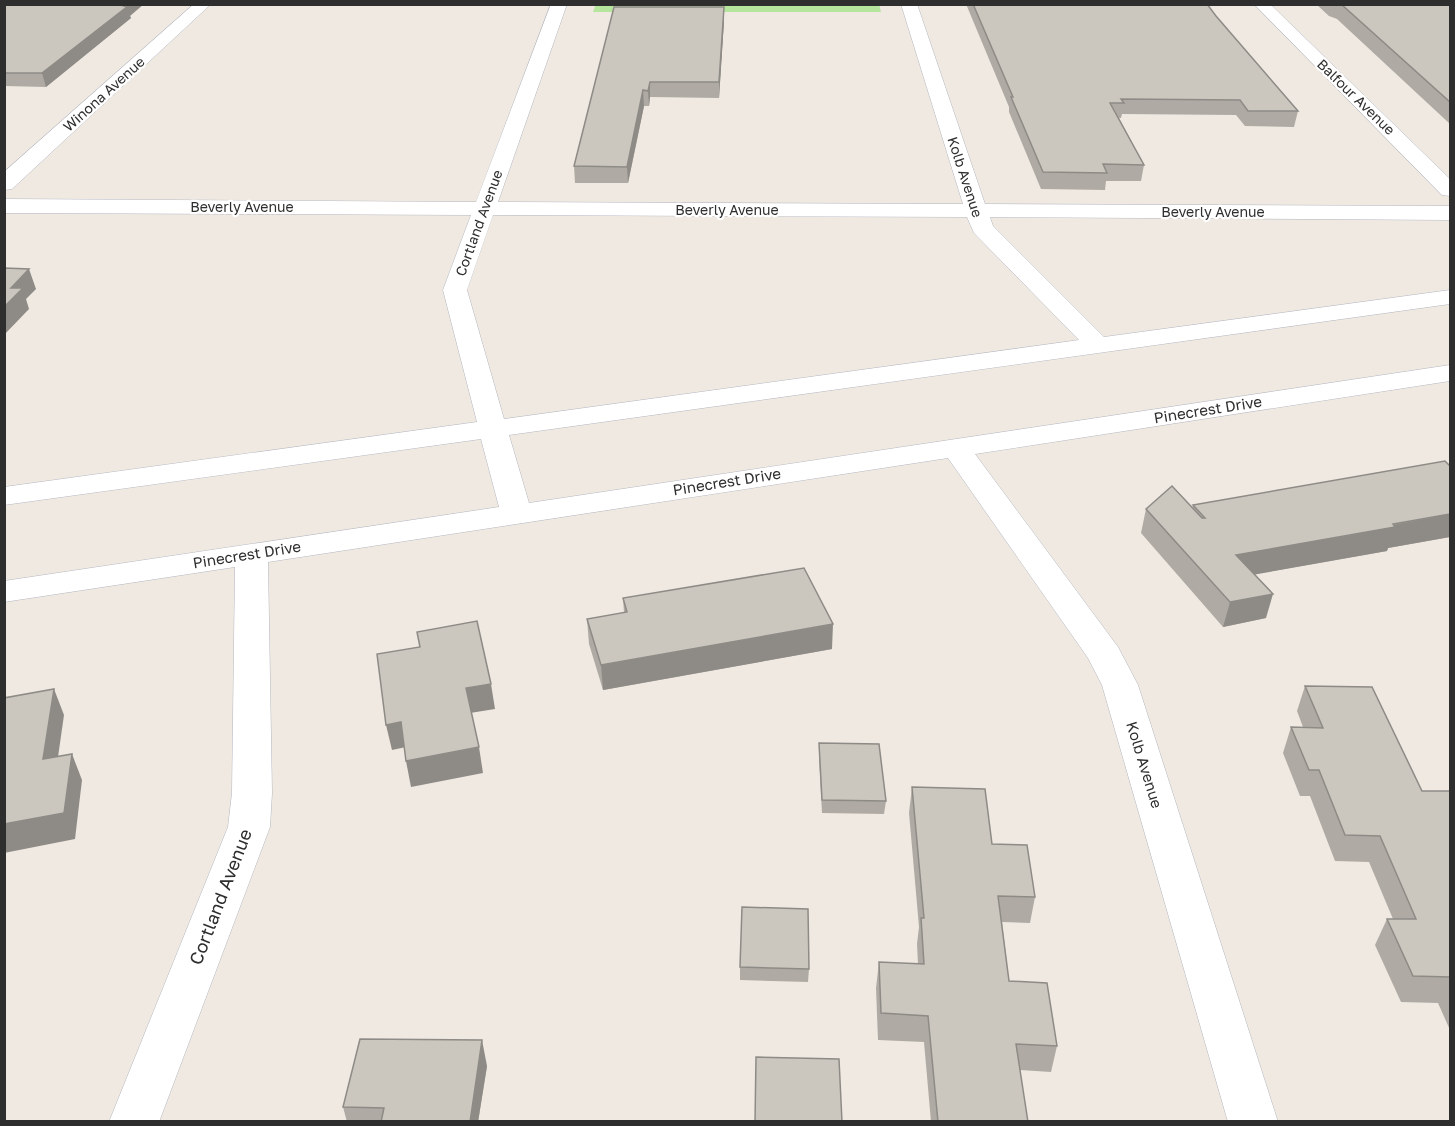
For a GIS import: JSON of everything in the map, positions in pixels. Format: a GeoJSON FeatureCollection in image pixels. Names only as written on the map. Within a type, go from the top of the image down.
{"type":"FeatureCollection","features":[{"type":"Feature","properties":{"kind":"street","name":"Winona Avenue"},"geometry":{"type":"LineString","coordinates":[[4,184],[204,4]]}},
{"type":"Feature","properties":{"kind":"street","name":"Cortland Avenue"},"geometry":{"type":"LineString","coordinates":[[516,514],[455,290],[559,4]]}},
{"type":"Feature","properties":{"kind":"street","name":"Kolb Avenue"},"geometry":{"type":"LineString","coordinates":[[909,4],[982,228],[1098,345]]}},
{"type":"Feature","properties":{"kind":"street","name":"Balfour Avenue"},"geometry":{"type":"LineString","coordinates":[[1261,4],[1450,190]]}},
{"type":"Feature","properties":{"kind":"street","name":"Beverly Avenue"},"geometry":{"type":"LineString","coordinates":[[4,206],[1450,213]]}},
{"type":"Feature","properties":{"kind":"street"},"geometry":{"type":"LineString","coordinates":[[4,496],[1449,298]]}},
{"type":"Feature","properties":{"kind":"street","name":"Pinecrest Drive"},"geometry":{"type":"LineString","coordinates":[[4,592],[1450,373]]}},
{"type":"Feature","properties":{"kind":"street","name":"Kolb Avenue"},"geometry":{"type":"LineString","coordinates":[[955,447],[1105,655],[1120,685],[1252,1122]]}},
{"type":"Feature","properties":{"kind":"street","name":"Cortland Avenue"},"geometry":{"type":"LineString","coordinates":[[134,1122],[249,827],[252,793],[252,555]]}},
{"type":"Feature","properties":{"kind":"green space"},"geometry":{"type":"Polygon","coordinates":[[[596,4],[879,4],[881,12],[593,12],[596,4]]]}},
{"type":"Feature","properties":{"kind":"building"},"geometry":{"type":"Polygon","coordinates":[[[4,4],[126,4],[124,6],[128,6],[42,73],[4,73],[4,4]]]}},
{"type":"Feature","properties":{"kind":"building"},"geometry":{"type":"Polygon","coordinates":[[[973,4],[1207,4],[1298,111],[1248,111],[1240,100],[1121,99],[1124,103],[1110,103],[1144,165],[1103,164],[1107,173],[1043,172],[973,4]]]}},
{"type":"Feature","properties":{"kind":"building"},"geometry":{"type":"Polygon","coordinates":[[[1341,4],[1450,4],[1450,102],[1341,4]]]}},
{"type":"Feature","properties":{"kind":"building"},"geometry":{"type":"Polygon","coordinates":[[[614,7],[724,7],[719,82],[650,82],[648,91],[643,90],[627,167],[574,166],[614,7]]]}},
{"type":"Feature","properties":{"kind":"building"},"geometry":{"type":"Polygon","coordinates":[[[4,268],[29,269],[11,288],[23,288],[4,307],[4,268]]]}},
{"type":"Feature","properties":{"kind":"building"},"geometry":{"type":"Polygon","coordinates":[[[1445,461],[1450,466],[1450,514],[1393,524],[1395,527],[1236,555],[1273,594],[1230,602],[1146,509],[1172,486],[1202,518],[1205,518],[1193,505],[1445,461]]]}},
{"type":"Feature","properties":{"kind":"building"},"geometry":{"type":"Polygon","coordinates":[[[804,568],[833,624],[601,665],[587,619],[627,612],[623,598],[804,568]]]}},
{"type":"Feature","properties":{"kind":"building"},"geometry":{"type":"Polygon","coordinates":[[[477,621],[491,684],[466,688],[479,747],[406,761],[401,722],[386,725],[377,654],[420,647],[417,632],[477,621]]]}},
{"type":"Feature","properties":{"kind":"building"},"geometry":{"type":"Polygon","coordinates":[[[1305,686],[1372,687],[1422,791],[1450,791],[1450,977],[1413,976],[1387,919],[1416,919],[1380,836],[1345,835],[1319,770],[1309,770],[1291,727],[1323,728],[1305,686]]]}},
{"type":"Feature","properties":{"kind":"building"},"geometry":{"type":"Polygon","coordinates":[[[54,689],[43,759],[72,754],[64,813],[4,824],[4,698],[54,689]]]}},
{"type":"Feature","properties":{"kind":"building"},"geometry":{"type":"Polygon","coordinates":[[[819,743],[879,744],[886,801],[822,800],[819,743]]]}},
{"type":"Feature","properties":{"kind":"building"},"geometry":{"type":"Polygon","coordinates":[[[912,787],[985,789],[992,844],[1027,845],[1035,897],[998,896],[1009,981],[1047,983],[1057,1046],[1016,1044],[1028,1122],[938,1122],[928,1016],[881,1013],[879,962],[924,964],[921,918],[924,918],[912,787]]]}},
{"type":"Feature","properties":{"kind":"building"},"geometry":{"type":"Polygon","coordinates":[[[742,907],[808,909],[809,969],[740,967],[742,907]]]}},
{"type":"Feature","properties":{"kind":"building"},"geometry":{"type":"Polygon","coordinates":[[[360,1039],[482,1040],[470,1122],[381,1122],[384,1108],[343,1107],[360,1039]]]}},
{"type":"Feature","properties":{"kind":"building"},"geometry":{"type":"Polygon","coordinates":[[[756,1057],[839,1059],[842,1122],[755,1122],[756,1057]]]}}]}
